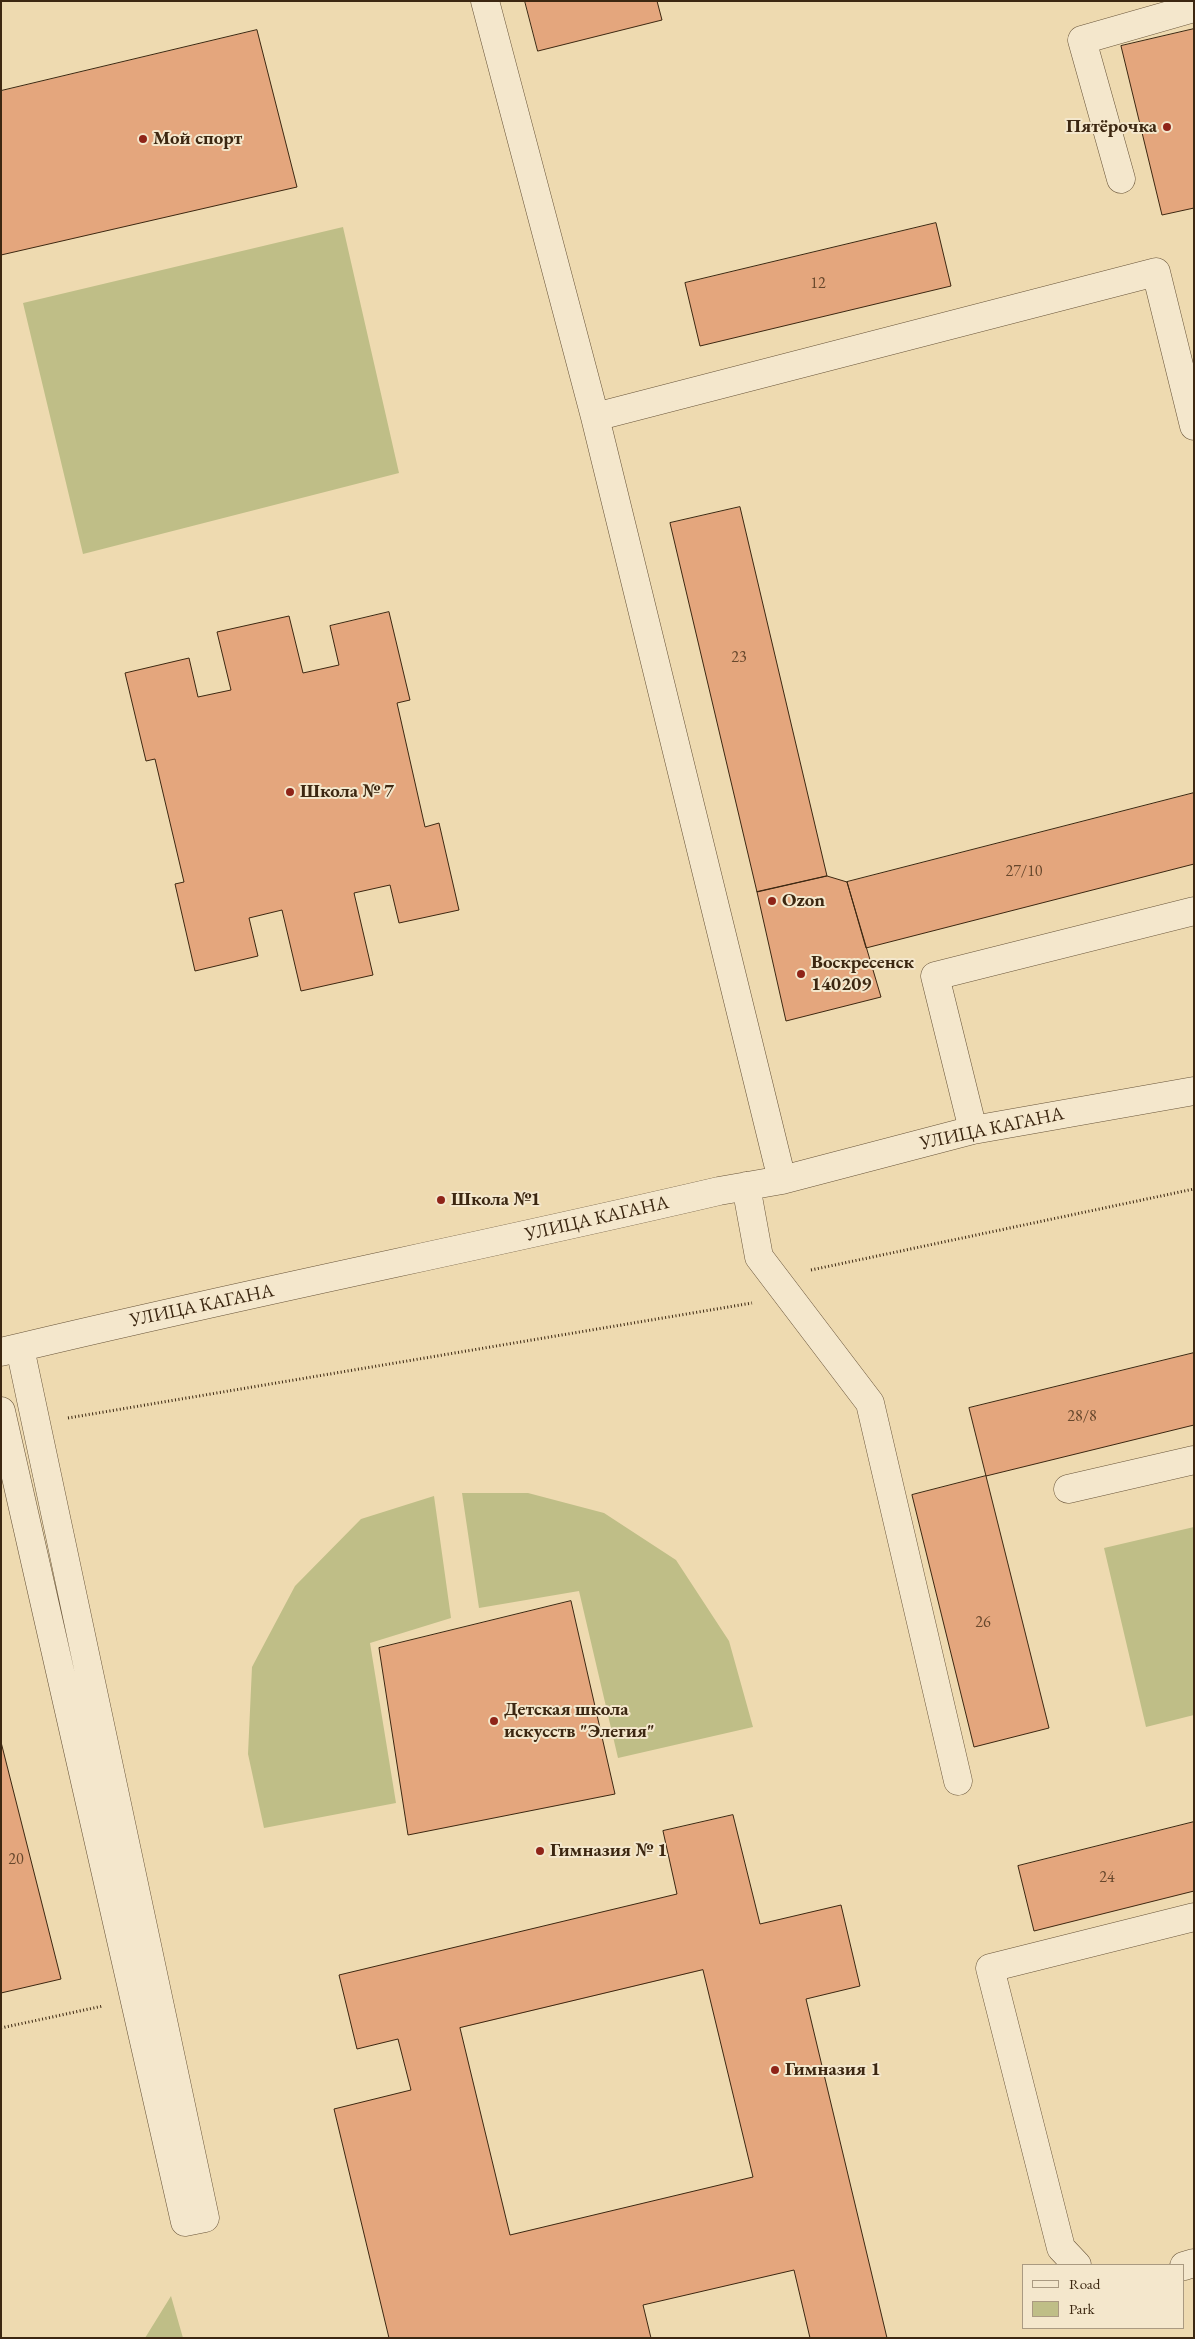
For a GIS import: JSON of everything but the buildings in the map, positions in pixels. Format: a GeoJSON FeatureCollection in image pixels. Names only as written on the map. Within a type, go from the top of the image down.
{"type":"FeatureCollection","features":[{"type":"Feature","properties":{"kind":"street"},"geometry":{"type":"LineString","coordinates":[[485,1],[595,417],[782,1180]]}},
{"type":"Feature","properties":{"kind":"street"},"geometry":{"type":"LineString","coordinates":[[1121,179],[1082,40],[1194,8]]}},
{"type":"Feature","properties":{"kind":"street"},"geometry":{"type":"LineString","coordinates":[[595,417],[1156,272],[1194,426]]}},
{"type":"Feature","properties":{"kind":"street"},"geometry":{"type":"LineString","coordinates":[[973,1130],[935,976],[1194,911]]}},
{"type":"Feature","properties":{"kind":"street","name":"УЛИЦА КАГАНА"},"geometry":{"type":"LineString","coordinates":[[11,1350],[140,1319],[339,1277],[746,1186],[782,1180],[973,1130],[1194,1091]]}},
{"type":"Feature","properties":{"kind":"street"},"geometry":{"type":"LineString","coordinates":[[746,1186],[760,1257],[870,1403],[958,1781]]}},
{"type":"Feature","properties":{"kind":"street"},"geometry":{"type":"LineString","coordinates":[[1,1411],[186,2222],[205,2218],[37,1423],[11,1350]]}},
{"type":"Feature","properties":{"kind":"street"},"geometry":{"type":"LineString","coordinates":[[1068,1489],[1194,1460]]}},
{"type":"Feature","properties":{"kind":"street"},"geometry":{"type":"LineString","coordinates":[[1076,2264],[1061,2248],[990,1968],[1194,1917]]}},
{"type":"Feature","properties":{"kind":"path"},"geometry":{"type":"LineString","coordinates":[[37,1423],[768,1300],[775,1278],[1194,1189]]}},
{"type":"Feature","properties":{"kind":"path"},"geometry":{"type":"LineString","coordinates":[[1,2028],[135,1999]]}},
{"type":"Feature","properties":{"kind":"green space"},"geometry":{"type":"Polygon","coordinates":[[[343,227],[399,473],[83,554],[23,303],[343,227]]]}},
{"type":"Feature","properties":{"kind":"green space"},"geometry":{"type":"Polygon","coordinates":[[[462,1493],[528,1493],[604,1513],[676,1560],[729,1641],[753,1727],[618,1758],[579,1591],[479,1608],[462,1493]]]}},
{"type":"Feature","properties":{"kind":"green space"},"geometry":{"type":"Polygon","coordinates":[[[434,1496],[451,1618],[370,1643],[396,1803],[264,1828],[248,1754],[252,1667],[295,1586],[361,1519],[434,1496]]]}},
{"type":"Feature","properties":{"kind":"green space"},"geometry":{"type":"Polygon","coordinates":[[[1194,1527],[1194,1715],[1146,1727],[1104,1548],[1194,1527]]]}},
{"type":"Feature","properties":{"kind":"green space"},"geometry":{"type":"Polygon","coordinates":[[[171,2296],[183,2338],[145,2338],[171,2296]]]}},
{"type":"Feature","properties":{"kind":"place","name":"Пятёрочка"},"geometry":{"type":"Point","coordinates":[1167,127]}},
{"type":"Feature","properties":{"kind":"place","name":"Мой спорт"},"geometry":{"type":"Point","coordinates":[143,139]}},
{"type":"Feature","properties":{"kind":"place","name":"Школа № 7"},"geometry":{"type":"Point","coordinates":[290,792]}},
{"type":"Feature","properties":{"kind":"place","name":"Ozon"},"geometry":{"type":"Point","coordinates":[772,901]}},
{"type":"Feature","properties":{"kind":"place","name":"Воскресенск 140209"},"geometry":{"type":"Point","coordinates":[801,974]}},
{"type":"Feature","properties":{"kind":"place","name":"Школа №1"},"geometry":{"type":"Point","coordinates":[441,1200]}},
{"type":"Feature","properties":{"kind":"place","name":"Детская школа искусств \"Элегия\""},"geometry":{"type":"Point","coordinates":[494,1721]}},
{"type":"Feature","properties":{"kind":"place","name":"Гимназия № 1"},"geometry":{"type":"Point","coordinates":[540,1851]}},
{"type":"Feature","properties":{"kind":"place","name":"Гимназия 1"},"geometry":{"type":"Point","coordinates":[775,2070]}}]}
